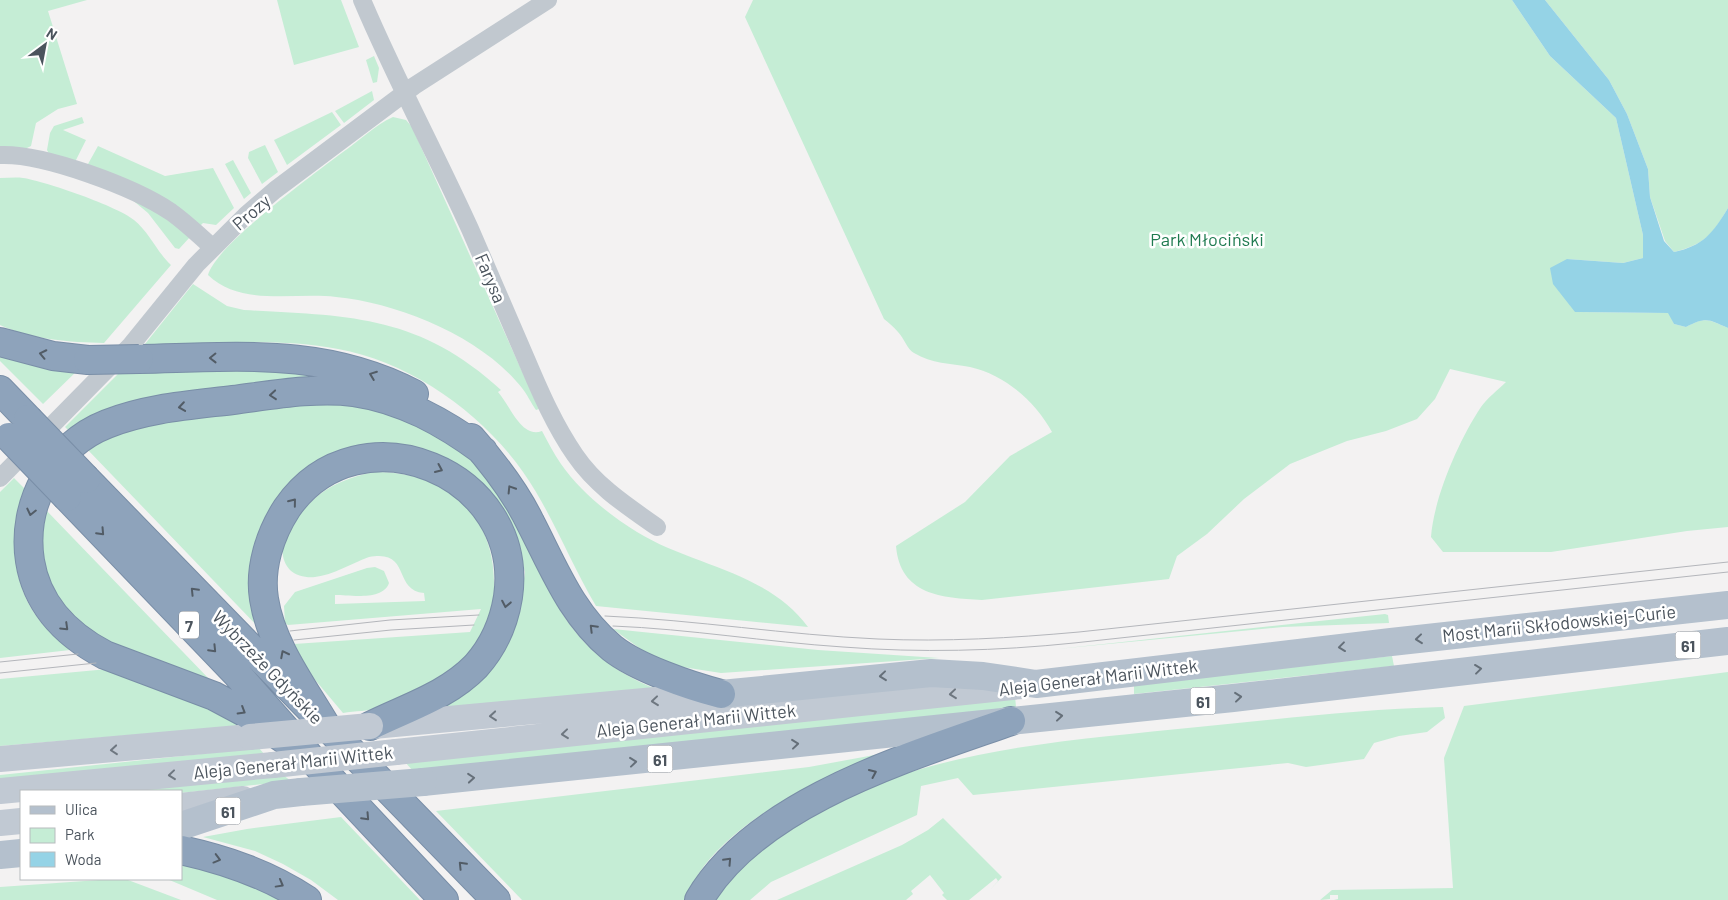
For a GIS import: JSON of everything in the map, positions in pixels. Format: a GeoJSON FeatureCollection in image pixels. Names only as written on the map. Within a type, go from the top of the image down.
{"type":"FeatureCollection","features":[{"type":"Feature","properties":{"kind":"highway"},"geometry":{"type":"LineString","coordinates":[[0,342],[53,356],[88,360],[255,357],[302,359],[347,367],[370,374],[428,401],[456,421],[484,451],[510,486],[570,601],[586,622],[613,649],[630,659],[682,682],[721,694]]}},
{"type":"Feature","properties":{"kind":"highway","name":"Wybrzeże Gdyńskie"},"geometry":{"type":"LineString","coordinates":[[0,390],[12,428],[326,726],[496,900]]}},
{"type":"Feature","properties":{"kind":"highway"},"geometry":{"type":"LineString","coordinates":[[309,756],[244,712],[214,696],[112,658],[90,647],[64,628],[41,594],[34,578],[29,553],[28,538],[32,509],[47,474],[73,445],[96,429],[124,418],[166,409],[212,403],[333,391],[363,394],[407,406],[453,429],[484,451]]}},
{"type":"Feature","properties":{"kind":"highway"},"geometry":{"type":"LineString","coordinates":[[326,726],[272,629],[264,598],[265,564],[268,548],[281,518],[290,504],[318,478],[352,462],[386,458],[409,460],[429,465],[460,481],[488,511],[501,534],[507,556],[510,574],[508,599],[495,637],[476,665],[425,702],[370,726]]}},
{"type":"Feature","properties":{"kind":"highway","name":"Wybrzeże Gdyńskie"},"geometry":{"type":"LineString","coordinates":[[76,488],[309,756],[444,900]]}},
{"type":"Feature","properties":{"kind":"highway"},"geometry":{"type":"LineString","coordinates":[[699,900],[726,862],[775,822],[828,793],[882,769],[1011,721]]}},
{"type":"Feature","properties":{"kind":"highway"},"geometry":{"type":"LineString","coordinates":[[182,850],[239,865],[275,881],[307,900]]}},
{"type":"Feature","properties":{"kind":"main road","name":"Most Marii Skłodowskiej-Curie"},"geometry":{"type":"LineString","coordinates":[[1391,642],[1728,605]]}},
{"type":"Feature","properties":{"kind":"main road","name":"Most Marii Skłodowskiej-Curie"},"geometry":{"type":"LineString","coordinates":[[1395,679],[1728,641]]}},
{"type":"Feature","properties":{"kind":"main road","name":"Aleja Generał Marii Wittek"},"geometry":{"type":"LineString","coordinates":[[0,791],[273,765],[1036,684],[1391,642]]}},
{"type":"Feature","properties":{"kind":"main road","name":"61"},"geometry":{"type":"LineString","coordinates":[[0,759],[250,738],[931,673],[982,676],[1036,684]]}},
{"type":"Feature","properties":{"kind":"main road","name":"Aleja Generał Marii Wittek"},"geometry":{"type":"LineString","coordinates":[[182,806],[301,792],[423,782],[1011,721],[1395,679]]}},
{"type":"Feature","properties":{"kind":"main road","name":"61"},"geometry":{"type":"LineString","coordinates":[[182,826],[274,795]]}},
{"type":"Feature","properties":{"kind":"main road"},"geometry":{"type":"LineString","coordinates":[[0,823],[20,821]]}},
{"type":"Feature","properties":{"kind":"main road"},"geometry":{"type":"LineString","coordinates":[[0,855],[20,853]]}},
{"type":"Feature","properties":{"kind":"street","name":"Farysa"},"geometry":{"type":"LineString","coordinates":[[362,0],[399,85],[405,93],[470,230],[553,420],[576,457],[596,479],[615,498],[657,527]]}},
{"type":"Feature","properties":{"kind":"street","name":"Prozy"},"geometry":{"type":"LineString","coordinates":[[0,478],[131,345],[212,247],[275,190],[405,93],[548,0]]}},
{"type":"Feature","properties":{"kind":"street"},"geometry":{"type":"LineString","coordinates":[[0,155],[27,156],[52,162],[133,191],[172,212],[212,247]]}},
{"type":"Feature","properties":{"kind":"green space"},"geometry":{"type":"Polygon","coordinates":[[[0,0],[87,0],[48,11],[77,104],[58,109],[36,123],[31,146],[25,149],[0,148],[0,0]]]}},
{"type":"Feature","properties":{"kind":"green space"},"geometry":{"type":"Polygon","coordinates":[[[277,0],[341,0],[359,47],[294,65],[277,0]]]}},
{"type":"Feature","properties":{"kind":"green space","name":"Park Młociński"},"geometry":{"type":"Polygon","coordinates":[[[753,0],[1512,0],[1550,56],[1616,118],[1643,235],[1643,258],[1623,263],[1567,259],[1575,312],[1669,313],[1674,324],[1686,327],[1698,321],[1707,320],[1728,328],[1728,527],[1687,531],[1551,552],[1443,552],[1431,537],[1442,487],[1456,452],[1473,420],[1489,397],[1506,382],[1450,369],[1435,399],[1417,419],[1386,431],[1347,441],[1290,464],[1244,499],[1207,534],[1177,556],[1169,579],[982,600],[952,598],[926,591],[914,584],[906,575],[899,562],[896,546],[965,502],[1010,456],[1052,432],[1028,400],[1007,383],[995,376],[970,367],[921,357],[907,346],[900,334],[884,319],[745,17],[753,0]]]}},
{"type":"Feature","properties":{"kind":"green space"},"geometry":{"type":"Polygon","coordinates":[[[1545,0],[1728,0],[1728,208],[1712,232],[1700,242],[1674,252],[1665,241],[1650,197],[1648,169],[1627,114],[1609,80],[1545,0]]]}},
{"type":"Feature","properties":{"kind":"green space"},"geometry":{"type":"Polygon","coordinates":[[[374,56],[379,68],[377,82],[373,83],[366,60],[374,56]]]}},
{"type":"Feature","properties":{"kind":"green space"},"geometry":{"type":"Polygon","coordinates":[[[372,91],[374,100],[344,123],[335,111],[372,91]]]}},
{"type":"Feature","properties":{"kind":"green space"},"geometry":{"type":"Polygon","coordinates":[[[332,112],[341,125],[287,165],[274,140],[332,112]]]}},
{"type":"Feature","properties":{"kind":"green space"},"geometry":{"type":"Polygon","coordinates":[[[82,117],[84,123],[63,130],[86,140],[76,160],[71,162],[49,154],[47,150],[50,133],[54,126],[82,117]]]}},
{"type":"Feature","properties":{"kind":"green space"},"geometry":{"type":"Polygon","coordinates":[[[393,117],[406,120],[412,127],[539,409],[536,410],[524,390],[485,353],[462,338],[412,315],[386,307],[336,297],[252,295],[221,285],[208,275],[215,262],[228,246],[268,210],[373,129],[393,117]]]}},
{"type":"Feature","properties":{"kind":"green space"},"geometry":{"type":"Polygon","coordinates":[[[265,145],[278,172],[262,184],[248,158],[249,152],[265,145]]]}},
{"type":"Feature","properties":{"kind":"green space"},"geometry":{"type":"Polygon","coordinates":[[[98,146],[165,176],[213,168],[234,208],[216,225],[203,223],[199,227],[91,170],[88,164],[98,146]]]}},
{"type":"Feature","properties":{"kind":"green space"},"geometry":{"type":"Polygon","coordinates":[[[233,160],[251,193],[244,199],[225,164],[233,160]]]}},
{"type":"Feature","properties":{"kind":"green space"},"geometry":{"type":"Polygon","coordinates":[[[0,178],[33,180],[81,195],[113,208],[134,220],[171,265],[104,343],[64,341],[38,337],[0,325],[0,178]]]}},
{"type":"Feature","properties":{"kind":"green space"},"geometry":{"type":"Polygon","coordinates":[[[130,198],[160,213],[190,237],[179,249],[175,248],[148,213],[130,198]]]}},
{"type":"Feature","properties":{"kind":"green space"},"geometry":{"type":"Polygon","coordinates":[[[193,284],[227,306],[244,310],[349,318],[411,333],[440,346],[470,365],[501,390],[498,392],[522,426],[535,432],[542,431],[561,464],[577,484],[616,518],[658,544],[728,571],[772,593],[791,608],[808,627],[596,606],[544,506],[519,467],[477,420],[425,382],[368,356],[315,345],[266,342],[145,344],[193,284]]]}},
{"type":"Feature","properties":{"kind":"green space"},"geometry":{"type":"Polygon","coordinates":[[[0,352],[80,368],[43,404],[0,361],[0,352]]]}},
{"type":"Feature","properties":{"kind":"green space"},"geometry":{"type":"Polygon","coordinates":[[[278,367],[338,375],[69,431],[65,427],[120,372],[278,367]]]}},
{"type":"Feature","properties":{"kind":"green space"},"geometry":{"type":"Polygon","coordinates":[[[314,404],[362,404],[390,409],[424,426],[471,459],[494,485],[553,599],[583,640],[602,658],[626,675],[656,689],[433,711],[521,602],[525,572],[517,543],[493,499],[478,480],[445,460],[394,445],[368,445],[340,451],[300,476],[278,498],[260,528],[255,550],[264,633],[87,449],[137,425],[314,404]]]}},
{"type":"Feature","properties":{"kind":"green space"},"geometry":{"type":"Polygon","coordinates":[[[374,472],[399,474],[421,479],[442,488],[459,500],[474,515],[484,534],[491,556],[494,581],[492,609],[486,627],[477,644],[463,659],[441,676],[403,699],[381,708],[343,713],[311,675],[294,644],[470,632],[481,609],[288,625],[285,623],[284,606],[295,592],[367,568],[375,567],[384,571],[389,583],[386,589],[373,595],[365,596],[335,595],[335,604],[425,601],[424,593],[414,590],[408,585],[397,564],[391,559],[382,556],[369,557],[329,574],[312,577],[295,574],[290,570],[285,561],[283,552],[287,533],[305,507],[325,490],[349,479],[374,472]]]}},
{"type":"Feature","properties":{"kind":"green space"},"geometry":{"type":"Polygon","coordinates":[[[14,478],[25,489],[20,504],[15,534],[16,564],[19,579],[24,594],[35,614],[70,650],[0,658],[0,492],[14,478]]]}},
{"type":"Feature","properties":{"kind":"green space"},"geometry":{"type":"Polygon","coordinates":[[[45,509],[211,681],[123,650],[69,618],[45,577],[38,530],[45,509]]]}},
{"type":"Feature","properties":{"kind":"green space"},"geometry":{"type":"Polygon","coordinates":[[[1388,615],[1389,623],[1283,627],[1057,649],[1388,615]]]}},
{"type":"Feature","properties":{"kind":"green space"},"geometry":{"type":"Polygon","coordinates":[[[613,629],[818,650],[939,658],[721,673],[676,666],[642,650],[613,629]]]}},
{"type":"Feature","properties":{"kind":"green space"},"geometry":{"type":"Polygon","coordinates":[[[1392,656],[1394,666],[1134,694],[1134,685],[1392,656]]]}},
{"type":"Feature","properties":{"kind":"green space"},"geometry":{"type":"Polygon","coordinates":[[[108,669],[210,706],[240,726],[0,746],[0,679],[108,669]]]}},
{"type":"Feature","properties":{"kind":"green space"},"geometry":{"type":"Polygon","coordinates":[[[1728,672],[1728,900],[1334,900],[1338,899],[1338,895],[1330,895],[1330,899],[1320,900],[1332,890],[1453,888],[1444,758],[1464,706],[1728,672]]]}},
{"type":"Feature","properties":{"kind":"green space"},"geometry":{"type":"Polygon","coordinates":[[[1015,696],[1016,707],[413,771],[405,762],[1015,696]]]}},
{"type":"Feature","properties":{"kind":"green space"},"geometry":{"type":"Polygon","coordinates":[[[1443,707],[1445,718],[1427,732],[1399,736],[1374,743],[1364,759],[1306,767],[1288,763],[973,795],[958,778],[921,786],[917,815],[771,882],[750,900],[714,900],[729,879],[748,860],[822,808],[877,784],[921,769],[1012,749],[1105,736],[1320,715],[1443,707]]]}},
{"type":"Feature","properties":{"kind":"green space"},"geometry":{"type":"Polygon","coordinates":[[[259,748],[264,754],[0,781],[0,775],[259,748]]]}},
{"type":"Feature","properties":{"kind":"green space"},"geometry":{"type":"Polygon","coordinates":[[[896,751],[844,771],[792,796],[744,827],[723,845],[704,866],[685,900],[522,900],[436,811],[809,767],[896,751]]]}},
{"type":"Feature","properties":{"kind":"green space"},"geometry":{"type":"Polygon","coordinates":[[[283,775],[291,781],[182,793],[182,790],[129,790],[283,775]]]}},
{"type":"Feature","properties":{"kind":"green space"},"geometry":{"type":"Polygon","coordinates":[[[341,817],[420,900],[338,900],[311,880],[283,864],[255,851],[203,837],[247,829],[341,817]]]}},
{"type":"Feature","properties":{"kind":"green space"},"geometry":{"type":"Polygon","coordinates":[[[943,818],[1002,877],[990,890],[998,881],[996,878],[969,900],[947,900],[930,875],[911,891],[913,894],[906,900],[777,900],[902,845],[928,830],[943,818]]]}},
{"type":"Feature","properties":{"kind":"green space"},"geometry":{"type":"Polygon","coordinates":[[[182,864],[215,869],[292,900],[217,900],[169,880],[182,880],[182,864]]]}},
{"type":"Feature","properties":{"kind":"green space"},"geometry":{"type":"Polygon","coordinates":[[[99,880],[128,880],[181,900],[0,900],[0,887],[99,880]]]}},
{"type":"Feature","properties":{"kind":"water"},"geometry":{"type":"Polygon","coordinates":[[[1512,0],[1545,0],[1609,80],[1627,114],[1648,169],[1650,197],[1664,241],[1674,252],[1700,242],[1717,225],[1728,208],[1728,328],[1708,320],[1699,321],[1686,327],[1674,324],[1668,313],[1575,312],[1553,284],[1550,268],[1567,259],[1623,263],[1643,258],[1643,235],[1616,118],[1550,56],[1512,0]]]}},
{"type":"Feature","properties":{"kind":"tram line"},"geometry":{"type":"LineString","coordinates":[[605,616],[844,637],[903,640],[979,639],[1079,632],[1728,562]]}},
{"type":"Feature","properties":{"kind":"tram line"},"geometry":{"type":"LineString","coordinates":[[613,626],[872,649],[1016,648],[1728,572]]}},
{"type":"Feature","properties":{"kind":"tram line"},"geometry":{"type":"LineString","coordinates":[[290,631],[390,620],[479,615]]}},
{"type":"Feature","properties":{"kind":"tram line"},"geometry":{"type":"LineString","coordinates":[[294,640],[391,630],[474,625]]}},
{"type":"Feature","properties":{"kind":"tram line"},"geometry":{"type":"LineString","coordinates":[[0,662],[78,654]]}},
{"type":"Feature","properties":{"kind":"tram line"},"geometry":{"type":"LineString","coordinates":[[0,673],[96,663]]}}]}
